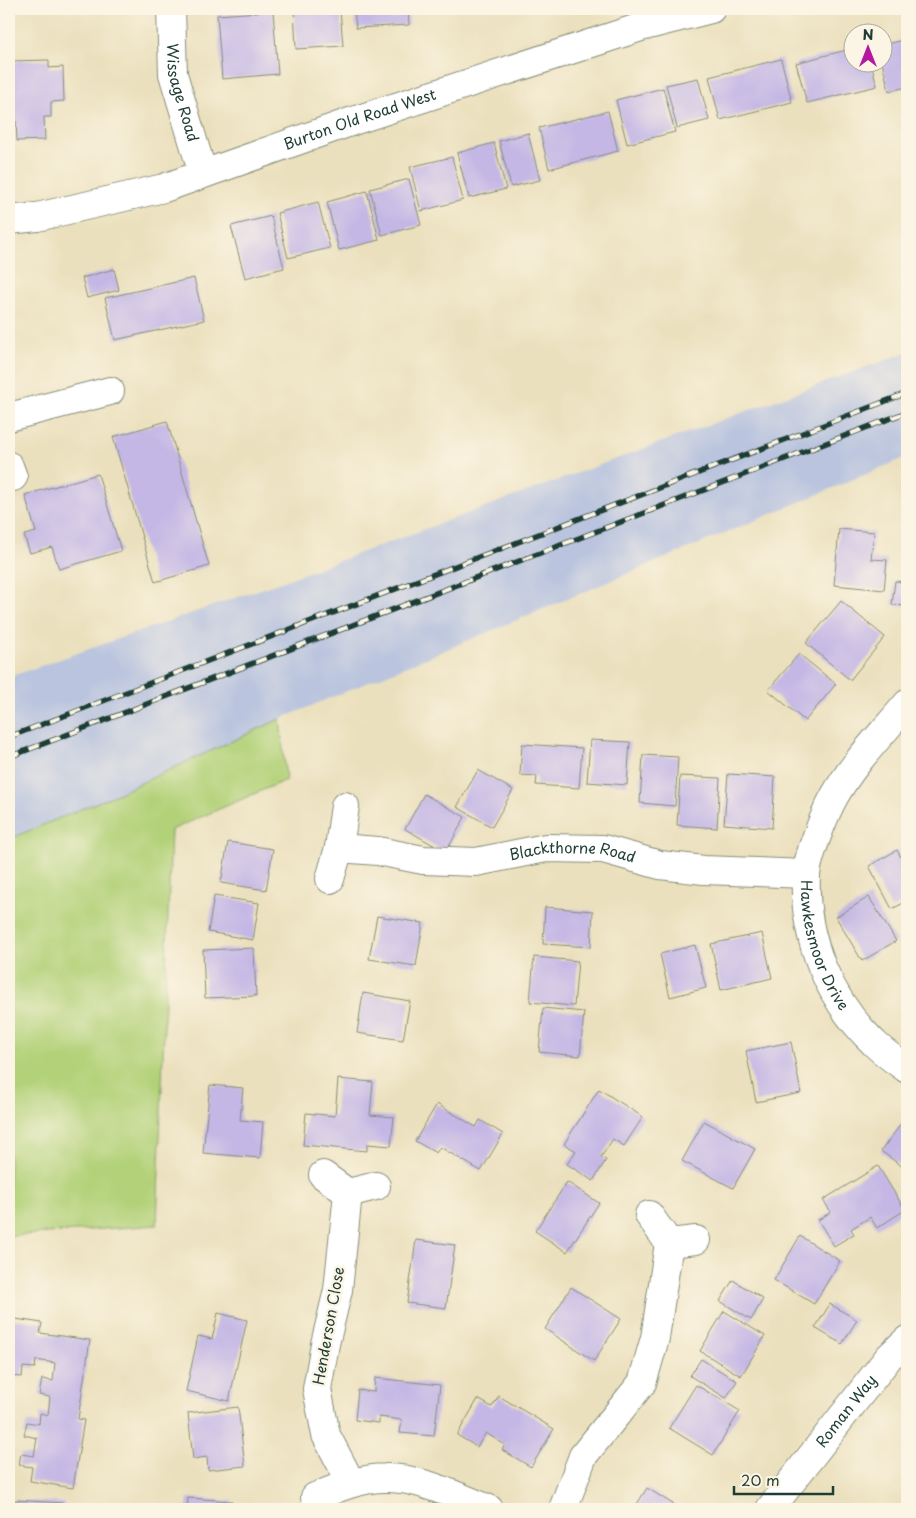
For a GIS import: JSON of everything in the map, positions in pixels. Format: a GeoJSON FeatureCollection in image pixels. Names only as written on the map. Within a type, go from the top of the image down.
{"type":"FeatureCollection","features":[{"type":"Feature","properties":{"kind":"street","name":"Wissage Road"},"geometry":{"type":"LineString","coordinates":[[171,9],[173,74],[203,174]]}},
{"type":"Feature","properties":{"kind":"street","name":"Burton Old Road West"},"geometry":{"type":"LineString","coordinates":[[9,220],[37,217],[164,188],[353,121],[622,33],[710,9]]}},
{"type":"Feature","properties":{"kind":"street"},"geometry":{"type":"LineString","coordinates":[[9,417],[110,391]]}},
{"type":"Feature","properties":{"kind":"street"},"geometry":{"type":"LineString","coordinates":[[9,466],[13,477],[9,478]]}},
{"type":"Feature","properties":{"kind":"street","name":"Hawkesmoor Drive"},"geometry":{"type":"LineString","coordinates":[[907,704],[863,757],[834,797],[806,874],[808,922],[822,971],[848,1012],[874,1043],[907,1069]]}},
{"type":"Feature","properties":{"kind":"street"},"geometry":{"type":"LineString","coordinates":[[330,878],[339,848],[344,806]]}},
{"type":"Feature","properties":{"kind":"street","name":"Blackthorne Road"},"geometry":{"type":"LineString","coordinates":[[339,848],[423,860],[476,862],[546,848],[603,849],[660,865],[704,870],[806,874]]}},
{"type":"Feature","properties":{"kind":"street"},"geometry":{"type":"LineString","coordinates":[[323,1175],[348,1193],[376,1186]]}},
{"type":"Feature","properties":{"kind":"street","name":"Henderson Close"},"geometry":{"type":"LineString","coordinates":[[348,1193],[338,1290],[325,1344],[317,1390],[326,1435],[350,1483]]}},
{"type":"Feature","properties":{"kind":"street"},"geometry":{"type":"LineString","coordinates":[[563,1509],[582,1456],[642,1383],[655,1338],[669,1243],[649,1216]]}},
{"type":"Feature","properties":{"kind":"street"},"geometry":{"type":"LineString","coordinates":[[669,1243],[696,1240]]}},
{"type":"Feature","properties":{"kind":"street","name":"Roman Way"},"geometry":{"type":"LineString","coordinates":[[770,1509],[889,1357],[907,1340]]}},
{"type":"Feature","properties":{"kind":"street"},"geometry":{"type":"LineString","coordinates":[[315,1497],[350,1483],[386,1478],[421,1484],[489,1509]]}},
{"type":"Feature","properties":{"kind":"shaded area"},"geometry":{"type":"Polygon","coordinates":[[[907,352],[907,457],[280,719],[115,795],[9,839],[9,677],[281,582],[907,352]]]}},
{"type":"Feature","properties":{"kind":"green space"},"geometry":{"type":"Polygon","coordinates":[[[280,719],[286,780],[171,830],[157,1225],[9,1236],[9,839],[115,795],[280,719]]]}},
{"type":"Feature","properties":{"kind":"building"},"geometry":{"type":"Polygon","coordinates":[[[294,9],[340,9],[343,46],[296,49],[294,9]]]}},
{"type":"Feature","properties":{"kind":"building"},"geometry":{"type":"Polygon","coordinates":[[[354,9],[408,9],[409,25],[356,28],[354,9]]]}},
{"type":"Feature","properties":{"kind":"building"},"geometry":{"type":"Polygon","coordinates":[[[273,11],[278,74],[222,79],[217,15],[273,11]]]}},
{"type":"Feature","properties":{"kind":"building"},"geometry":{"type":"Polygon","coordinates":[[[907,39],[907,87],[889,91],[884,72],[894,72],[894,42],[907,39]]]}},
{"type":"Feature","properties":{"kind":"building"},"geometry":{"type":"Polygon","coordinates":[[[844,51],[844,72],[874,72],[877,86],[807,103],[796,63],[844,51]]]}},
{"type":"Feature","properties":{"kind":"building"},"geometry":{"type":"Polygon","coordinates":[[[781,59],[792,102],[720,120],[709,77],[781,59]]]}},
{"type":"Feature","properties":{"kind":"building"},"geometry":{"type":"Polygon","coordinates":[[[49,60],[49,68],[63,67],[64,101],[51,102],[51,117],[44,117],[45,140],[17,141],[16,119],[9,119],[9,61],[49,60]]]}},
{"type":"Feature","properties":{"kind":"building"},"geometry":{"type":"Polygon","coordinates":[[[698,78],[709,120],[677,128],[666,85],[698,78]]]}},
{"type":"Feature","properties":{"kind":"building"},"geometry":{"type":"Polygon","coordinates":[[[663,88],[675,132],[627,144],[616,100],[663,88]]]}},
{"type":"Feature","properties":{"kind":"building"},"geometry":{"type":"Polygon","coordinates":[[[608,111],[618,151],[549,169],[539,128],[608,111]]]}},
{"type":"Feature","properties":{"kind":"building"},"geometry":{"type":"Polygon","coordinates":[[[528,133],[540,180],[511,187],[499,141],[528,133]]]}},
{"type":"Feature","properties":{"kind":"building"},"geometry":{"type":"Polygon","coordinates":[[[494,143],[506,189],[469,198],[457,153],[494,143]]]}},
{"type":"Feature","properties":{"kind":"building"},"geometry":{"type":"Polygon","coordinates":[[[452,157],[463,200],[421,211],[410,167],[452,157]]]}},
{"type":"Feature","properties":{"kind":"building"},"geometry":{"type":"Polygon","coordinates":[[[409,179],[421,225],[382,235],[370,189],[409,179]]]}},
{"type":"Feature","properties":{"kind":"building"},"geometry":{"type":"Polygon","coordinates":[[[367,191],[379,240],[339,250],[327,202],[367,191]]]}},
{"type":"Feature","properties":{"kind":"building"},"geometry":{"type":"Polygon","coordinates":[[[318,202],[330,248],[288,258],[277,213],[318,202]]]}},
{"type":"Feature","properties":{"kind":"building"},"geometry":{"type":"Polygon","coordinates":[[[271,216],[284,268],[245,278],[231,226],[271,216]]]}},
{"type":"Feature","properties":{"kind":"building"},"geometry":{"type":"Polygon","coordinates":[[[114,269],[119,290],[87,298],[82,278],[114,269]]]}},
{"type":"Feature","properties":{"kind":"building"},"geometry":{"type":"Polygon","coordinates":[[[194,278],[204,320],[115,340],[105,298],[194,278]]]}},
{"type":"Feature","properties":{"kind":"building"},"geometry":{"type":"Polygon","coordinates":[[[167,421],[209,566],[155,582],[113,437],[167,421]]]}},
{"type":"Feature","properties":{"kind":"building"},"geometry":{"type":"Polygon","coordinates":[[[98,474],[121,551],[59,569],[52,547],[30,553],[24,535],[36,532],[25,495],[98,474]]]}},
{"type":"Feature","properties":{"kind":"building"},"geometry":{"type":"Polygon","coordinates":[[[839,529],[874,532],[871,559],[887,560],[884,590],[834,585],[839,529]]]}},
{"type":"Feature","properties":{"kind":"building"},"geometry":{"type":"Polygon","coordinates":[[[895,581],[907,582],[907,606],[892,605],[895,581]]]}},
{"type":"Feature","properties":{"kind":"building"},"geometry":{"type":"Polygon","coordinates":[[[841,601],[885,637],[850,680],[806,643],[841,601]]]}},
{"type":"Feature","properties":{"kind":"building"},"geometry":{"type":"Polygon","coordinates":[[[799,654],[836,684],[805,721],[768,690],[799,654]]]}},
{"type":"Feature","properties":{"kind":"building"},"geometry":{"type":"Polygon","coordinates":[[[590,740],[630,742],[627,785],[587,782],[590,740]]]}},
{"type":"Feature","properties":{"kind":"building"},"geometry":{"type":"Polygon","coordinates":[[[522,744],[582,748],[579,788],[536,785],[537,776],[520,775],[522,744]]]}},
{"type":"Feature","properties":{"kind":"building"},"geometry":{"type":"Polygon","coordinates":[[[643,755],[678,757],[675,806],[640,803],[643,755]]]}},
{"type":"Feature","properties":{"kind":"building"},"geometry":{"type":"Polygon","coordinates":[[[478,770],[513,790],[492,827],[457,807],[478,770]]]}},
{"type":"Feature","properties":{"kind":"building"},"geometry":{"type":"Polygon","coordinates":[[[728,774],[775,777],[772,828],[724,824],[728,774]]]}},
{"type":"Feature","properties":{"kind":"building"},"geometry":{"type":"Polygon","coordinates":[[[680,776],[720,778],[717,828],[677,825],[680,776]]]}},
{"type":"Feature","properties":{"kind":"building"},"geometry":{"type":"Polygon","coordinates":[[[424,794],[465,817],[446,852],[405,829],[424,794]]]}},
{"type":"Feature","properties":{"kind":"building"},"geometry":{"type":"Polygon","coordinates":[[[228,842],[273,849],[266,890],[221,883],[228,842]]]}},
{"type":"Feature","properties":{"kind":"building"},"geometry":{"type":"Polygon","coordinates":[[[897,850],[903,861],[907,859],[907,901],[892,909],[869,866],[897,850]]]}},
{"type":"Feature","properties":{"kind":"building"},"geometry":{"type":"Polygon","coordinates":[[[214,896],[259,903],[253,940],[208,932],[214,896]]]}},
{"type":"Feature","properties":{"kind":"building"},"geometry":{"type":"Polygon","coordinates":[[[869,897],[896,941],[862,961],[836,917],[869,897]]]}},
{"type":"Feature","properties":{"kind":"building"},"geometry":{"type":"Polygon","coordinates":[[[545,907],[593,911],[591,947],[543,944],[545,907]]]}},
{"type":"Feature","properties":{"kind":"building"},"geometry":{"type":"Polygon","coordinates":[[[377,916],[423,923],[416,966],[369,959],[377,916]]]}},
{"type":"Feature","properties":{"kind":"building"},"geometry":{"type":"Polygon","coordinates":[[[762,933],[772,978],[721,990],[711,944],[762,933]]]}},
{"type":"Feature","properties":{"kind":"building"},"geometry":{"type":"Polygon","coordinates":[[[695,945],[706,988],[670,997],[660,954],[695,945]]]}},
{"type":"Feature","properties":{"kind":"building"},"geometry":{"type":"Polygon","coordinates":[[[254,948],[256,996],[205,998],[203,950],[254,948]]]}},
{"type":"Feature","properties":{"kind":"building"},"geometry":{"type":"Polygon","coordinates":[[[534,957],[578,961],[574,1006],[530,1002],[534,957]]]}},
{"type":"Feature","properties":{"kind":"building"},"geometry":{"type":"Polygon","coordinates":[[[363,993],[410,1001],[403,1040],[357,1033],[363,993]]]}},
{"type":"Feature","properties":{"kind":"building"},"geometry":{"type":"Polygon","coordinates":[[[543,1008],[584,1012],[580,1056],[539,1052],[543,1008]]]}},
{"type":"Feature","properties":{"kind":"building"},"geometry":{"type":"Polygon","coordinates":[[[791,1042],[801,1093],[756,1102],[746,1051],[791,1042]]]}},
{"type":"Feature","properties":{"kind":"building"},"geometry":{"type":"Polygon","coordinates":[[[338,1079],[373,1082],[370,1115],[394,1117],[391,1146],[367,1144],[367,1151],[303,1145],[306,1113],[335,1116],[338,1079]]]}},
{"type":"Feature","properties":{"kind":"building"},"geometry":{"type":"Polygon","coordinates":[[[210,1085],[243,1088],[240,1120],[263,1122],[260,1158],[203,1153],[210,1085]]]}},
{"type":"Feature","properties":{"kind":"building"},"geometry":{"type":"Polygon","coordinates":[[[599,1089],[643,1117],[624,1146],[613,1139],[601,1157],[606,1160],[593,1181],[567,1164],[576,1151],[564,1144],[599,1089]]]}},
{"type":"Feature","properties":{"kind":"building"},"geometry":{"type":"Polygon","coordinates":[[[437,1104],[476,1127],[480,1120],[503,1134],[481,1171],[440,1147],[436,1153],[415,1141],[437,1104]]]}},
{"type":"Feature","properties":{"kind":"building"},"geometry":{"type":"Polygon","coordinates":[[[704,1121],[755,1149],[733,1188],[682,1161],[704,1121]]]}},
{"type":"Feature","properties":{"kind":"building"},"geometry":{"type":"Polygon","coordinates":[[[901,1124],[907,1128],[907,1170],[881,1151],[901,1124]]]}},
{"type":"Feature","properties":{"kind":"building"},"geometry":{"type":"Polygon","coordinates":[[[878,1166],[905,1210],[877,1228],[870,1217],[851,1229],[854,1234],[834,1246],[818,1220],[831,1212],[823,1200],[878,1166]]]}},
{"type":"Feature","properties":{"kind":"building"},"geometry":{"type":"Polygon","coordinates":[[[567,1182],[599,1203],[567,1252],[535,1231],[567,1182]]]}},
{"type":"Feature","properties":{"kind":"building"},"geometry":{"type":"Polygon","coordinates":[[[800,1236],[840,1261],[814,1304],[774,1280],[800,1236]]]}},
{"type":"Feature","properties":{"kind":"building"},"geometry":{"type":"Polygon","coordinates":[[[416,1240],[455,1245],[446,1308],[407,1303],[416,1240]]]}},
{"type":"Feature","properties":{"kind":"building"},"geometry":{"type":"Polygon","coordinates":[[[733,1280],[763,1299],[751,1320],[720,1301],[733,1280]]]}},
{"type":"Feature","properties":{"kind":"building"},"geometry":{"type":"Polygon","coordinates":[[[571,1287],[621,1319],[594,1361],[545,1329],[571,1287]]]}},
{"type":"Feature","properties":{"kind":"building"},"geometry":{"type":"Polygon","coordinates":[[[830,1304],[857,1320],[842,1344],[815,1328],[830,1304]]]}},
{"type":"Feature","properties":{"kind":"building"},"geometry":{"type":"Polygon","coordinates":[[[724,1311],[765,1336],[741,1376],[700,1351],[724,1311]]]}},
{"type":"Feature","properties":{"kind":"building"},"geometry":{"type":"Polygon","coordinates":[[[218,1313],[247,1320],[229,1401],[186,1391],[198,1336],[212,1339],[218,1313]]]}},
{"type":"Feature","properties":{"kind":"building"},"geometry":{"type":"Polygon","coordinates":[[[9,1318],[42,1323],[40,1333],[90,1340],[78,1419],[84,1420],[73,1488],[30,1481],[32,1467],[19,1465],[21,1454],[34,1456],[37,1438],[24,1435],[27,1422],[39,1424],[40,1413],[48,1415],[50,1397],[39,1395],[42,1379],[53,1381],[55,1363],[36,1360],[35,1368],[23,1367],[22,1377],[10,1376],[12,1365],[9,1365],[9,1318]]]}},
{"type":"Feature","properties":{"kind":"building"},"geometry":{"type":"Polygon","coordinates":[[[701,1359],[737,1381],[726,1398],[690,1376],[701,1359]]]}},
{"type":"Feature","properties":{"kind":"building"},"geometry":{"type":"Polygon","coordinates":[[[375,1378],[440,1385],[434,1436],[400,1433],[402,1420],[379,1417],[379,1423],[355,1420],[358,1390],[374,1392],[375,1378]]]}},
{"type":"Feature","properties":{"kind":"building"},"geometry":{"type":"Polygon","coordinates":[[[696,1385],[740,1411],[713,1455],[669,1428],[696,1385]]]}},
{"type":"Feature","properties":{"kind":"building"},"geometry":{"type":"Polygon","coordinates":[[[499,1396],[554,1429],[531,1467],[502,1450],[505,1445],[486,1433],[477,1447],[457,1435],[478,1399],[492,1407],[499,1396]]]}},
{"type":"Feature","properties":{"kind":"building"},"geometry":{"type":"Polygon","coordinates":[[[238,1407],[245,1466],[208,1470],[207,1457],[193,1459],[188,1413],[238,1407]]]}},
{"type":"Feature","properties":{"kind":"building"},"geometry":{"type":"Polygon","coordinates":[[[647,1488],[681,1509],[634,1509],[647,1488]]]}},
{"type":"Feature","properties":{"kind":"building"},"geometry":{"type":"Polygon","coordinates":[[[188,1498],[232,1501],[231,1509],[187,1509],[188,1498]]]}},
{"type":"Feature","properties":{"kind":"building"},"geometry":{"type":"Polygon","coordinates":[[[15,1500],[64,1503],[63,1509],[14,1509],[15,1500]]]}},
{"type":"Feature","properties":{"kind":"railway"},"geometry":{"type":"LineString","coordinates":[[9,737],[907,393]]}},
{"type":"Feature","properties":{"kind":"railway"},"geometry":{"type":"LineString","coordinates":[[9,757],[907,412]]}}]}
